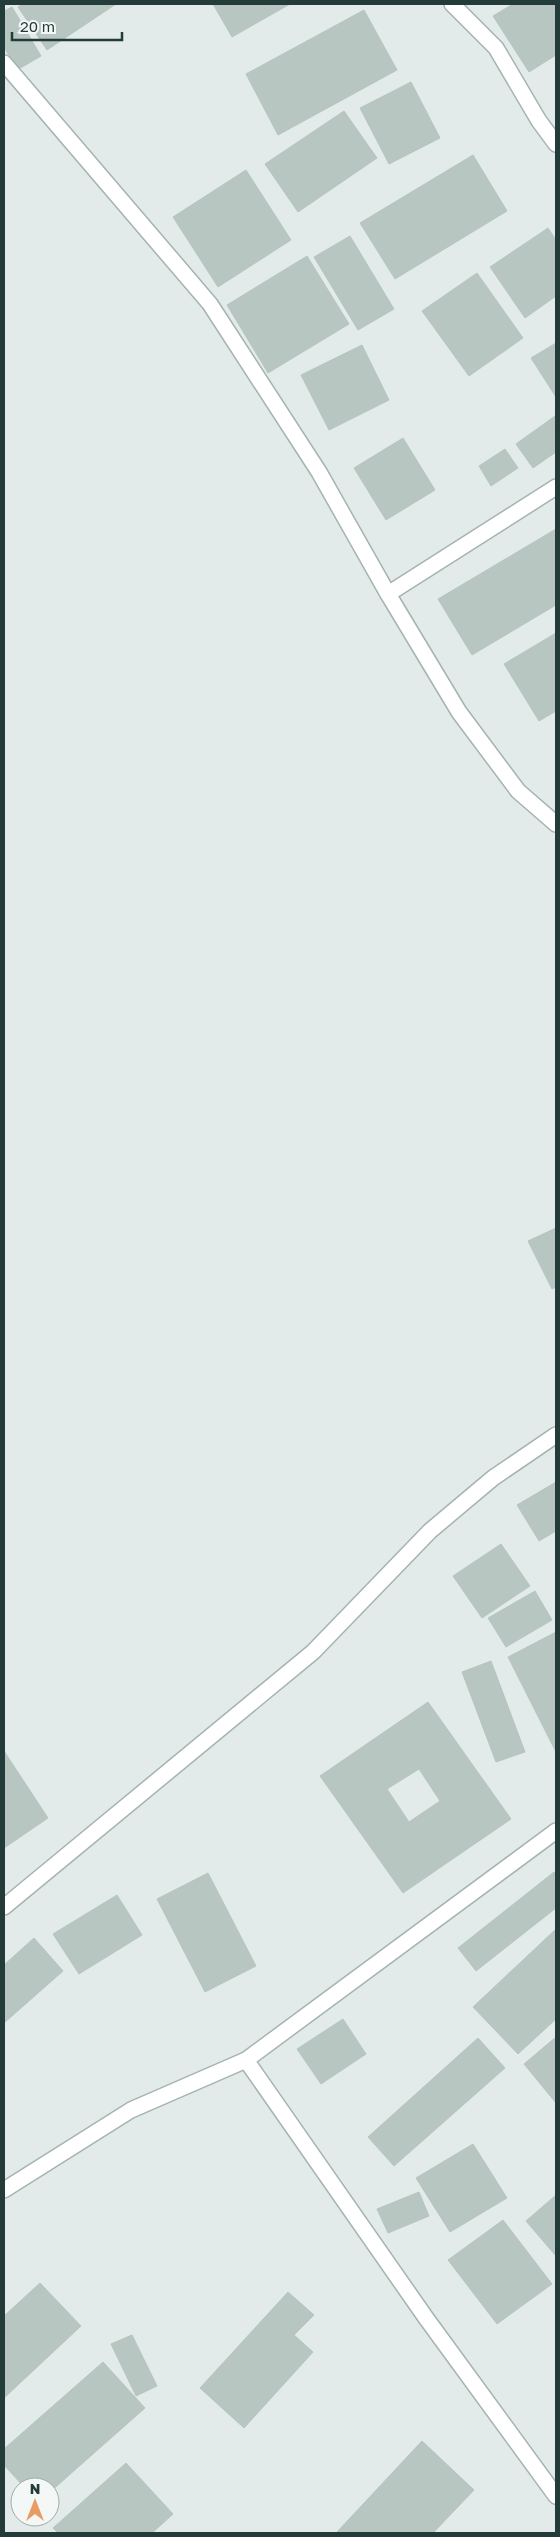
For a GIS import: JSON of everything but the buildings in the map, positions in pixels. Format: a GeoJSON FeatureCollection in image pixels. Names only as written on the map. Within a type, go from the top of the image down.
{"type":"FeatureCollection","features":[{"type":"Feature","properties":{"kind":"street"},"geometry":{"type":"LineString","coordinates":[[452,4],[496,48],[539,120],[556,144]]}},
{"type":"Feature","properties":{"kind":"street"},"geometry":{"type":"LineString","coordinates":[[4,63],[210,304],[319,472],[388,594],[459,712],[518,791],[556,824]]}},
{"type":"Feature","properties":{"kind":"street"},"geometry":{"type":"LineString","coordinates":[[388,594],[556,487]]}},
{"type":"Feature","properties":{"kind":"street"},"geometry":{"type":"LineString","coordinates":[[4,1907],[313,1652],[430,1530],[493,1478],[556,1435]]}},
{"type":"Feature","properties":{"kind":"street"},"geometry":{"type":"LineString","coordinates":[[4,2190],[131,2110],[246,2060],[556,1831]]}},
{"type":"Feature","properties":{"kind":"street"},"geometry":{"type":"LineString","coordinates":[[246,2060],[426,2318],[556,2496]]}}]}
